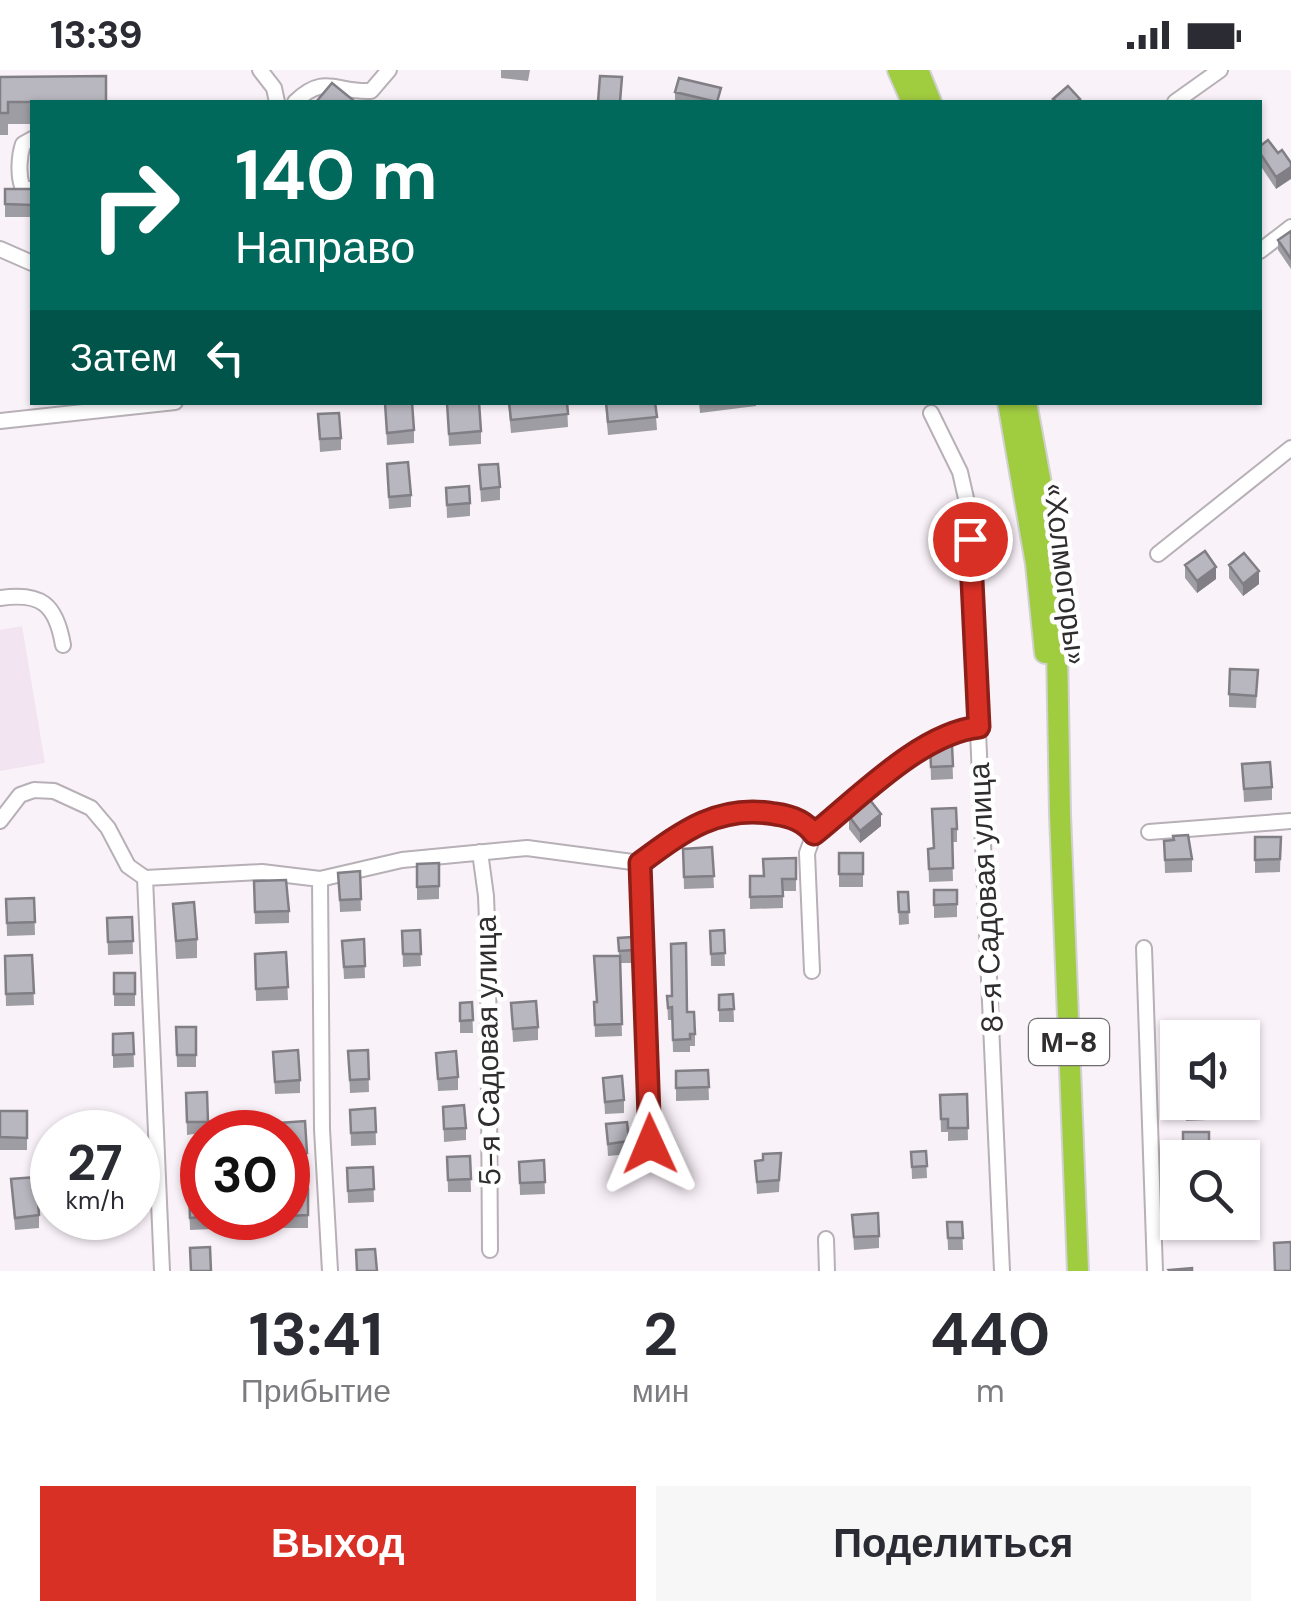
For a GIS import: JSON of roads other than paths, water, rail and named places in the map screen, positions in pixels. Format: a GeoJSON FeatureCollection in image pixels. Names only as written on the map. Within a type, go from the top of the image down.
{"type":"FeatureCollection","features":[{"type":"Feature","properties":{"kind":"highway"},"geometry":{"type":"LineString","coordinates":[[898,70],[911,100]]}},
{"type":"Feature","properties":{"kind":"highway"},"geometry":{"type":"LineString","coordinates":[[918,70],[929,100]]}},
{"type":"Feature","properties":{"kind":"highway","name":"«Холмогоры»"},"geometry":{"type":"LineString","coordinates":[[1009,405],[1040,593],[1060,814]]}},
{"type":"Feature","properties":{"kind":"highway","name":"«Холмогоры»"},"geometry":{"type":"LineString","coordinates":[[1027,405],[1056,594],[1060,814],[1078,1271]]}},
{"type":"Feature","properties":{"kind":"street"},"geometry":{"type":"LineString","coordinates":[[260,70],[274,88],[276,100]]}},
{"type":"Feature","properties":{"kind":"street"},"geometry":{"type":"LineString","coordinates":[[297,100],[319,85],[371,91],[389,70]]}},
{"type":"Feature","properties":{"kind":"street"},"geometry":{"type":"LineString","coordinates":[[1178,100],[1220,70]]}},
{"type":"Feature","properties":{"kind":"street"},"geometry":{"type":"LineString","coordinates":[[30,140],[21,150],[20,181],[30,190]]}},
{"type":"Feature","properties":{"kind":"street"},"geometry":{"type":"LineString","coordinates":[[1262,249],[1291,227]]}},
{"type":"Feature","properties":{"kind":"street"},"geometry":{"type":"LineString","coordinates":[[0,249],[30,262]]}},
{"type":"Feature","properties":{"kind":"street"},"geometry":{"type":"LineString","coordinates":[[0,421],[147,405]]}},
{"type":"Feature","properties":{"kind":"street","name":"8-я Садовая улица"},"geometry":{"type":"LineString","coordinates":[[931,413],[960,472],[968,507],[1002,1271]]}},
{"type":"Feature","properties":{"kind":"street"},"geometry":{"type":"LineString","coordinates":[[1158,554],[1291,448]]}},
{"type":"Feature","properties":{"kind":"street"},"geometry":{"type":"LineString","coordinates":[[0,598],[38,598],[51,608],[60,626],[63,645]]}},
{"type":"Feature","properties":{"kind":"street"},"geometry":{"type":"LineString","coordinates":[[812,971],[807,853],[814,834],[925,745],[946,734],[979,727]]}},
{"type":"Feature","properties":{"kind":"street"},"geometry":{"type":"LineString","coordinates":[[0,821],[20,795],[44,790],[64,794],[91,808],[108,828],[128,866],[145,878],[262,872],[320,878],[388,863],[527,848],[640,863],[714,816],[732,812],[780,814],[808,826],[814,834]]}},
{"type":"Feature","properties":{"kind":"street"},"geometry":{"type":"LineString","coordinates":[[1149,832],[1291,821]]}},
{"type":"Feature","properties":{"kind":"street","name":"5-я Садовая улица"},"geometry":{"type":"LineString","coordinates":[[480,852],[488,947],[490,1250]]}},
{"type":"Feature","properties":{"kind":"street"},"geometry":{"type":"LineString","coordinates":[[640,863],[650,1144]]}},
{"type":"Feature","properties":{"kind":"street"},"geometry":{"type":"LineString","coordinates":[[145,878],[162,1271]]}},
{"type":"Feature","properties":{"kind":"street"},"geometry":{"type":"LineString","coordinates":[[320,878],[322,1128],[330,1271]]}},
{"type":"Feature","properties":{"kind":"street"},"geometry":{"type":"LineString","coordinates":[[1144,948],[1155,1271]]}},
{"type":"Feature","properties":{"kind":"street"},"geometry":{"type":"LineString","coordinates":[[826,1239],[827,1271]]}}]}
